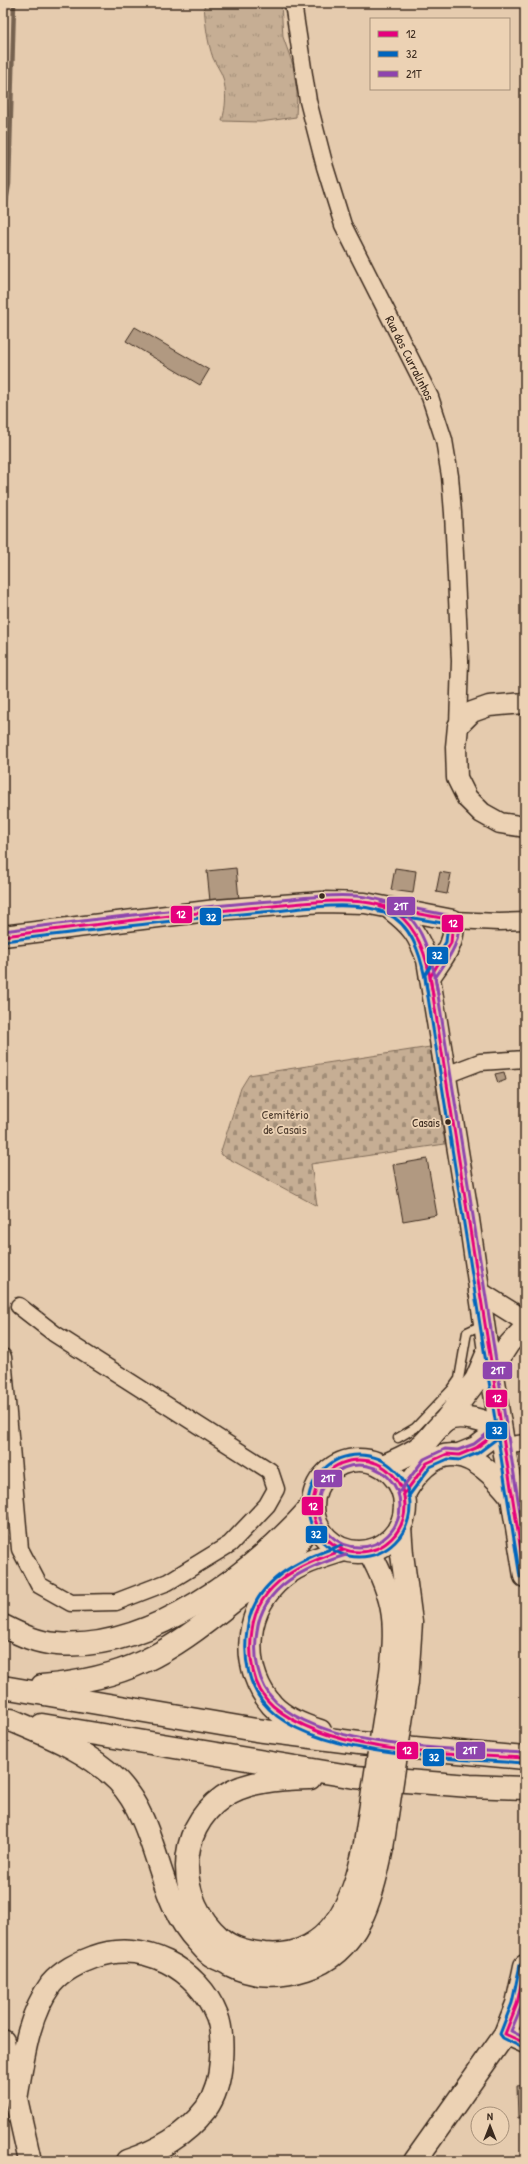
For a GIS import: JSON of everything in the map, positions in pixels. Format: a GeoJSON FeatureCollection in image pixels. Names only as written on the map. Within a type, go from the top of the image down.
{"type":"FeatureCollection","features":[{"type":"Feature","properties":{"kind":"main road"},"geometry":{"type":"LineString","coordinates":[[383,1466],[408,1455],[422,1446],[446,1421],[476,1380],[487,1346]]}},
{"type":"Feature","properties":{"kind":"main road"},"geometry":{"type":"LineString","coordinates":[[487,1346],[525,1576]]}},
{"type":"Feature","properties":{"kind":"main road"},"geometry":{"type":"LineString","coordinates":[[446,1421],[460,1418],[478,1420],[493,1424],[502,1438]]}},
{"type":"Feature","properties":{"kind":"main road"},"geometry":{"type":"LineString","coordinates":[[459,1455],[502,1438]]}},
{"type":"Feature","properties":{"kind":"main road"},"geometry":{"type":"LineString","coordinates":[[404,1494],[414,1478],[427,1463],[447,1454],[459,1455],[476,1463],[497,1478],[511,1496]]}},
{"type":"Feature","properties":{"kind":"main road"},"geometry":{"type":"LineString","coordinates":[[356,1459],[370,1460],[383,1466],[392,1473],[404,1494],[404,1516],[400,1527],[393,1538],[382,1546],[369,1551],[356,1553],[344,1550],[330,1543],[320,1532],[313,1512],[314,1492],[320,1479],[330,1469],[342,1462],[356,1459]]}},
{"type":"Feature","properties":{"kind":"main road"},"geometry":{"type":"LineString","coordinates":[[3,1626],[28,1639],[57,1644],[94,1644],[121,1638],[162,1623],[195,1605],[239,1573],[313,1512]]}},
{"type":"Feature","properties":{"kind":"main road"},"geometry":{"type":"LineString","coordinates":[[3,1686],[37,1686],[75,1683],[124,1670],[165,1652],[191,1634],[284,1559],[299,1542],[313,1512]]}},
{"type":"Feature","properties":{"kind":"main road"},"geometry":{"type":"LineString","coordinates":[[7,1719],[67,1744],[96,1762],[118,1782],[136,1805],[148,1832],[169,1896],[188,1932],[210,1954],[239,1969],[264,1975],[291,1974],[313,1967],[336,1952],[356,1932],[368,1905],[378,1873],[374,1846],[399,1681],[410,1650],[411,1622],[400,1527]]}},
{"type":"Feature","properties":{"kind":"main road"},"geometry":{"type":"LineString","coordinates":[[344,1550],[313,1560],[295,1568],[276,1583],[264,1599],[254,1619],[249,1643],[252,1669],[260,1688],[272,1706],[290,1718],[314,1729],[359,1743]]}},
{"type":"Feature","properties":{"kind":"main road"},"geometry":{"type":"LineString","coordinates":[[369,1551],[384,1578],[392,1605],[394,1650],[399,1681]]}},
{"type":"Feature","properties":{"kind":"main road"},"geometry":{"type":"LineString","coordinates":[[3,1686],[256,1730],[359,1743],[525,1758]]}},
{"type":"Feature","properties":{"kind":"main road"},"geometry":{"type":"LineString","coordinates":[[7,1719],[355,1777],[417,1783],[525,1788]]}},
{"type":"Feature","properties":{"kind":"main road"},"geometry":{"type":"LineString","coordinates":[[355,1777],[280,1779],[248,1785],[223,1796],[205,1814],[191,1837],[186,1865],[188,1890],[199,1915],[220,1939],[246,1952],[272,1954],[301,1949],[321,1938],[338,1921],[350,1900],[360,1872],[374,1846]]}},
{"type":"Feature","properties":{"kind":"main road"},"geometry":{"type":"LineString","coordinates":[[16,2099],[26,2045],[37,2009],[52,1983],[80,1962],[105,1953],[137,1951],[162,1959],[186,1974],[205,1992],[217,2017],[222,2047],[220,2079],[207,2108],[186,2130],[156,2151],[127,2161]]}},
{"type":"Feature","properties":{"kind":"main road"},"geometry":{"type":"LineString","coordinates":[[415,2161],[505,2034],[519,2017],[525,1966]]}},
{"type":"Feature","properties":{"kind":"main road"},"geometry":{"type":"LineString","coordinates":[[3,2041],[30,2161]]}},
{"type":"Feature","properties":{"kind":"street","name":"Rua dos Curralinhos"},"geometry":{"type":"LineString","coordinates":[[293,3],[308,101],[324,166],[343,225],[430,397],[444,440],[450,476],[453,512],[460,661],[458,726]]}},
{"type":"Feature","properties":{"kind":"street"},"geometry":{"type":"LineString","coordinates":[[517,703],[489,706],[472,712],[458,726],[456,748],[458,778],[467,798],[482,813],[500,823],[525,828]]}},
{"type":"Feature","properties":{"kind":"street"},"geometry":{"type":"LineString","coordinates":[[3,936],[216,910],[322,902],[365,904],[447,919],[499,922],[525,921]]}},
{"type":"Feature","properties":{"kind":"street"},"geometry":{"type":"LineString","coordinates":[[389,908],[413,929],[419,938],[428,968],[446,1075],[487,1346]]}},
{"type":"Feature","properties":{"kind":"street"},"geometry":{"type":"LineString","coordinates":[[428,968],[450,946],[454,933],[447,919]]}},
{"type":"Feature","properties":{"kind":"street"},"geometry":{"type":"LineString","coordinates":[[446,1075],[480,1062],[525,1059]]}},
{"type":"Feature","properties":{"kind":"street"},"geometry":{"type":"LineString","coordinates":[[479,1292],[523,1323]]}},
{"type":"Feature","properties":{"kind":"street"},"geometry":{"type":"LineString","coordinates":[[3,1357],[20,1549],[39,1585],[71,1603],[116,1602],[168,1582],[230,1544],[267,1505],[276,1489],[270,1471],[55,1334],[19,1306]]}},
{"type":"Feature","properties":{"kind":"street"},"geometry":{"type":"LineString","coordinates":[[487,1346],[509,1344],[523,1323]]}},
{"type":"Feature","properties":{"kind":"street"},"geometry":{"type":"LineString","coordinates":[[487,1346],[523,1323]]}},
{"type":"Feature","properties":{"kind":"street"},"geometry":{"type":"LineString","coordinates":[[502,1438],[525,1443]]}},
{"type":"Feature","properties":{"kind":"street"},"geometry":{"type":"LineString","coordinates":[[505,2034],[525,2043]]}},
{"type":"Feature","properties":{"kind":"lane"},"geometry":{"type":"LineString","coordinates":[[398,1438],[415,1428],[452,1389],[459,1379],[467,1332],[487,1346]]}},
{"type":"Feature","properties":{"kind":"green space"},"geometry":{"type":"Polygon","coordinates":[[[204,3],[281,3],[283,37],[293,65],[297,93],[296,117],[260,122],[222,121],[226,100],[225,89],[223,78],[213,58],[209,45],[204,3]]]}},
{"type":"Feature","properties":{"kind":"green space","name":"Cemitério de Casais"},"geometry":{"type":"Polygon","coordinates":[[[430,1047],[445,1144],[311,1164],[317,1206],[220,1154],[241,1088],[249,1075],[430,1047]]]}},
{"type":"Feature","properties":{"kind":"building"},"geometry":{"type":"Polygon","coordinates":[[[135,327],[209,370],[200,385],[126,341],[135,327]]]}},
{"type":"Feature","properties":{"kind":"building"},"geometry":{"type":"Polygon","coordinates":[[[236,868],[239,899],[210,901],[207,871],[236,868]]]}},
{"type":"Feature","properties":{"kind":"building"},"geometry":{"type":"Polygon","coordinates":[[[395,868],[416,871],[413,893],[391,890],[395,868]]]}},
{"type":"Feature","properties":{"kind":"building"},"geometry":{"type":"Polygon","coordinates":[[[440,872],[451,874],[447,894],[436,892],[440,872]]]}},
{"type":"Feature","properties":{"kind":"building"},"geometry":{"type":"Polygon","coordinates":[[[504,1072],[506,1080],[498,1083],[495,1074],[504,1072]]]}},
{"type":"Feature","properties":{"kind":"building"},"geometry":{"type":"Polygon","coordinates":[[[427,1159],[437,1215],[403,1221],[393,1165],[427,1159]]]}},
{"type":"Feature","properties":{"kind":"building"},"geometry":{"type":"Polygon","coordinates":[[[525,2085],[525,2117],[518,2118],[517,2086],[525,2085]]]}},
{"type":"Feature","properties":{"kind":"waterway"},"geometry":{"type":"LineString","coordinates":[[3,219],[9,184],[14,3]]}},
{"type":"Feature","properties":{"kind":"transit line","name":"21T"},"geometry":{"type":"LineString","coordinates":[[3,931],[170,911],[332,896],[378,899],[401,909],[416,925],[430,955],[435,976],[525,1544]]}},
{"type":"Feature","properties":{"kind":"transit line","name":"12"},"geometry":{"type":"LineString","coordinates":[[3,936],[206,912],[333,901],[365,902],[378,905],[390,909],[406,921],[418,938],[422,947],[430,977],[525,1576]]}},
{"type":"Feature","properties":{"kind":"transit line","name":"21T"},"geometry":{"type":"LineString","coordinates":[[381,902],[457,917],[459,925],[456,942],[449,957],[435,978],[438,994]]}},
{"type":"Feature","properties":{"kind":"transit line","name":"32"},"geometry":{"type":"LineString","coordinates":[[4,941],[173,921],[331,906],[374,909],[386,913],[402,924],[413,940],[417,949],[425,978],[520,1577]]}},
{"type":"Feature","properties":{"kind":"transit line","name":"12"},"geometry":{"type":"LineString","coordinates":[[380,907],[453,920],[451,943],[430,977],[433,995]]}},
{"type":"Feature","properties":{"kind":"transit line","name":"32"},"geometry":{"type":"LineString","coordinates":[[379,912],[448,924],[446,942],[425,975],[428,996]]}},
{"type":"Feature","properties":{"kind":"transit line","name":"21T"},"geometry":{"type":"LineString","coordinates":[[400,1491],[424,1459],[445,1449],[458,1450],[474,1444],[497,1426]]}},
{"type":"Feature","properties":{"kind":"transit line","name":"12"},"geometry":{"type":"LineString","coordinates":[[404,1494],[427,1463],[447,1454],[459,1455],[476,1448],[500,1430]]}},
{"type":"Feature","properties":{"kind":"transit line","name":"32"},"geometry":{"type":"LineString","coordinates":[[408,1497],[430,1467],[448,1459],[460,1460],[478,1453],[503,1434]]}},
{"type":"Feature","properties":{"kind":"transit line","name":"32"},"geometry":{"type":"LineString","coordinates":[[359,1455],[379,1458],[388,1463],[402,1477],[407,1486],[410,1506],[407,1526],[402,1535],[388,1549],[379,1554],[359,1557],[339,1554],[330,1549],[316,1535],[311,1526],[308,1506],[311,1486],[316,1477],[330,1463],[339,1458],[359,1455]]}},
{"type":"Feature","properties":{"kind":"transit line","name":"12"},"geometry":{"type":"LineString","coordinates":[[350,1460],[368,1460],[385,1467],[398,1480],[405,1497],[405,1506],[405,1515],[398,1532],[385,1545],[368,1552],[350,1552],[333,1545],[320,1532],[313,1515],[313,1497],[320,1480],[333,1467],[350,1460]]}},
{"type":"Feature","properties":{"kind":"transit line","name":"21T"},"geometry":{"type":"LineString","coordinates":[[351,1465],[367,1465],[382,1472],[393,1483],[400,1498],[400,1506],[400,1514],[397,1522],[388,1535],[375,1544],[367,1547],[351,1547],[336,1540],[325,1529],[318,1514],[318,1498],[325,1483],[336,1472],[351,1465]]}},
{"type":"Feature","properties":{"kind":"transit line","name":"32"},"geometry":{"type":"LineString","coordinates":[[342,1545],[310,1557],[295,1565],[281,1574],[258,1598],[251,1613],[247,1630],[246,1651],[252,1682],[262,1701],[269,1709],[291,1725],[320,1738],[353,1747],[427,1757],[525,1763]]}},
{"type":"Feature","properties":{"kind":"transit line","name":"12"},"geometry":{"type":"LineString","coordinates":[[344,1550],[298,1568],[273,1587],[263,1599],[256,1613],[252,1630],[251,1661],[256,1681],[266,1699],[273,1706],[297,1722],[326,1734],[359,1743],[429,1753],[525,1758]]}},
{"type":"Feature","properties":{"kind":"transit line","name":"21T"},"geometry":{"type":"LineString","coordinates":[[346,1555],[316,1565],[289,1580],[268,1601],[261,1615],[257,1631],[256,1659],[264,1687],[276,1702],[299,1718],[327,1730],[360,1738],[430,1748],[525,1753]]}},
{"type":"Feature","properties":{"kind":"transit line","name":"32"},"geometry":{"type":"LineString","coordinates":[[520,1965],[512,2003],[500,2034],[503,2038],[523,2048]]}},
{"type":"Feature","properties":{"kind":"transit line","name":"12"},"geometry":{"type":"LineString","coordinates":[[525,1966],[517,2004],[505,2034],[525,2043]]}},
{"type":"Feature","properties":{"kind":"transit line","name":"21T"},"geometry":{"type":"LineString","coordinates":[[525,1990],[522,2005],[511,2031],[525,2038]]}},
{"type":"Feature","properties":{"kind":"place","name":"Casais"},"geometry":{"type":"Point","coordinates":[448,1122]}}]}
